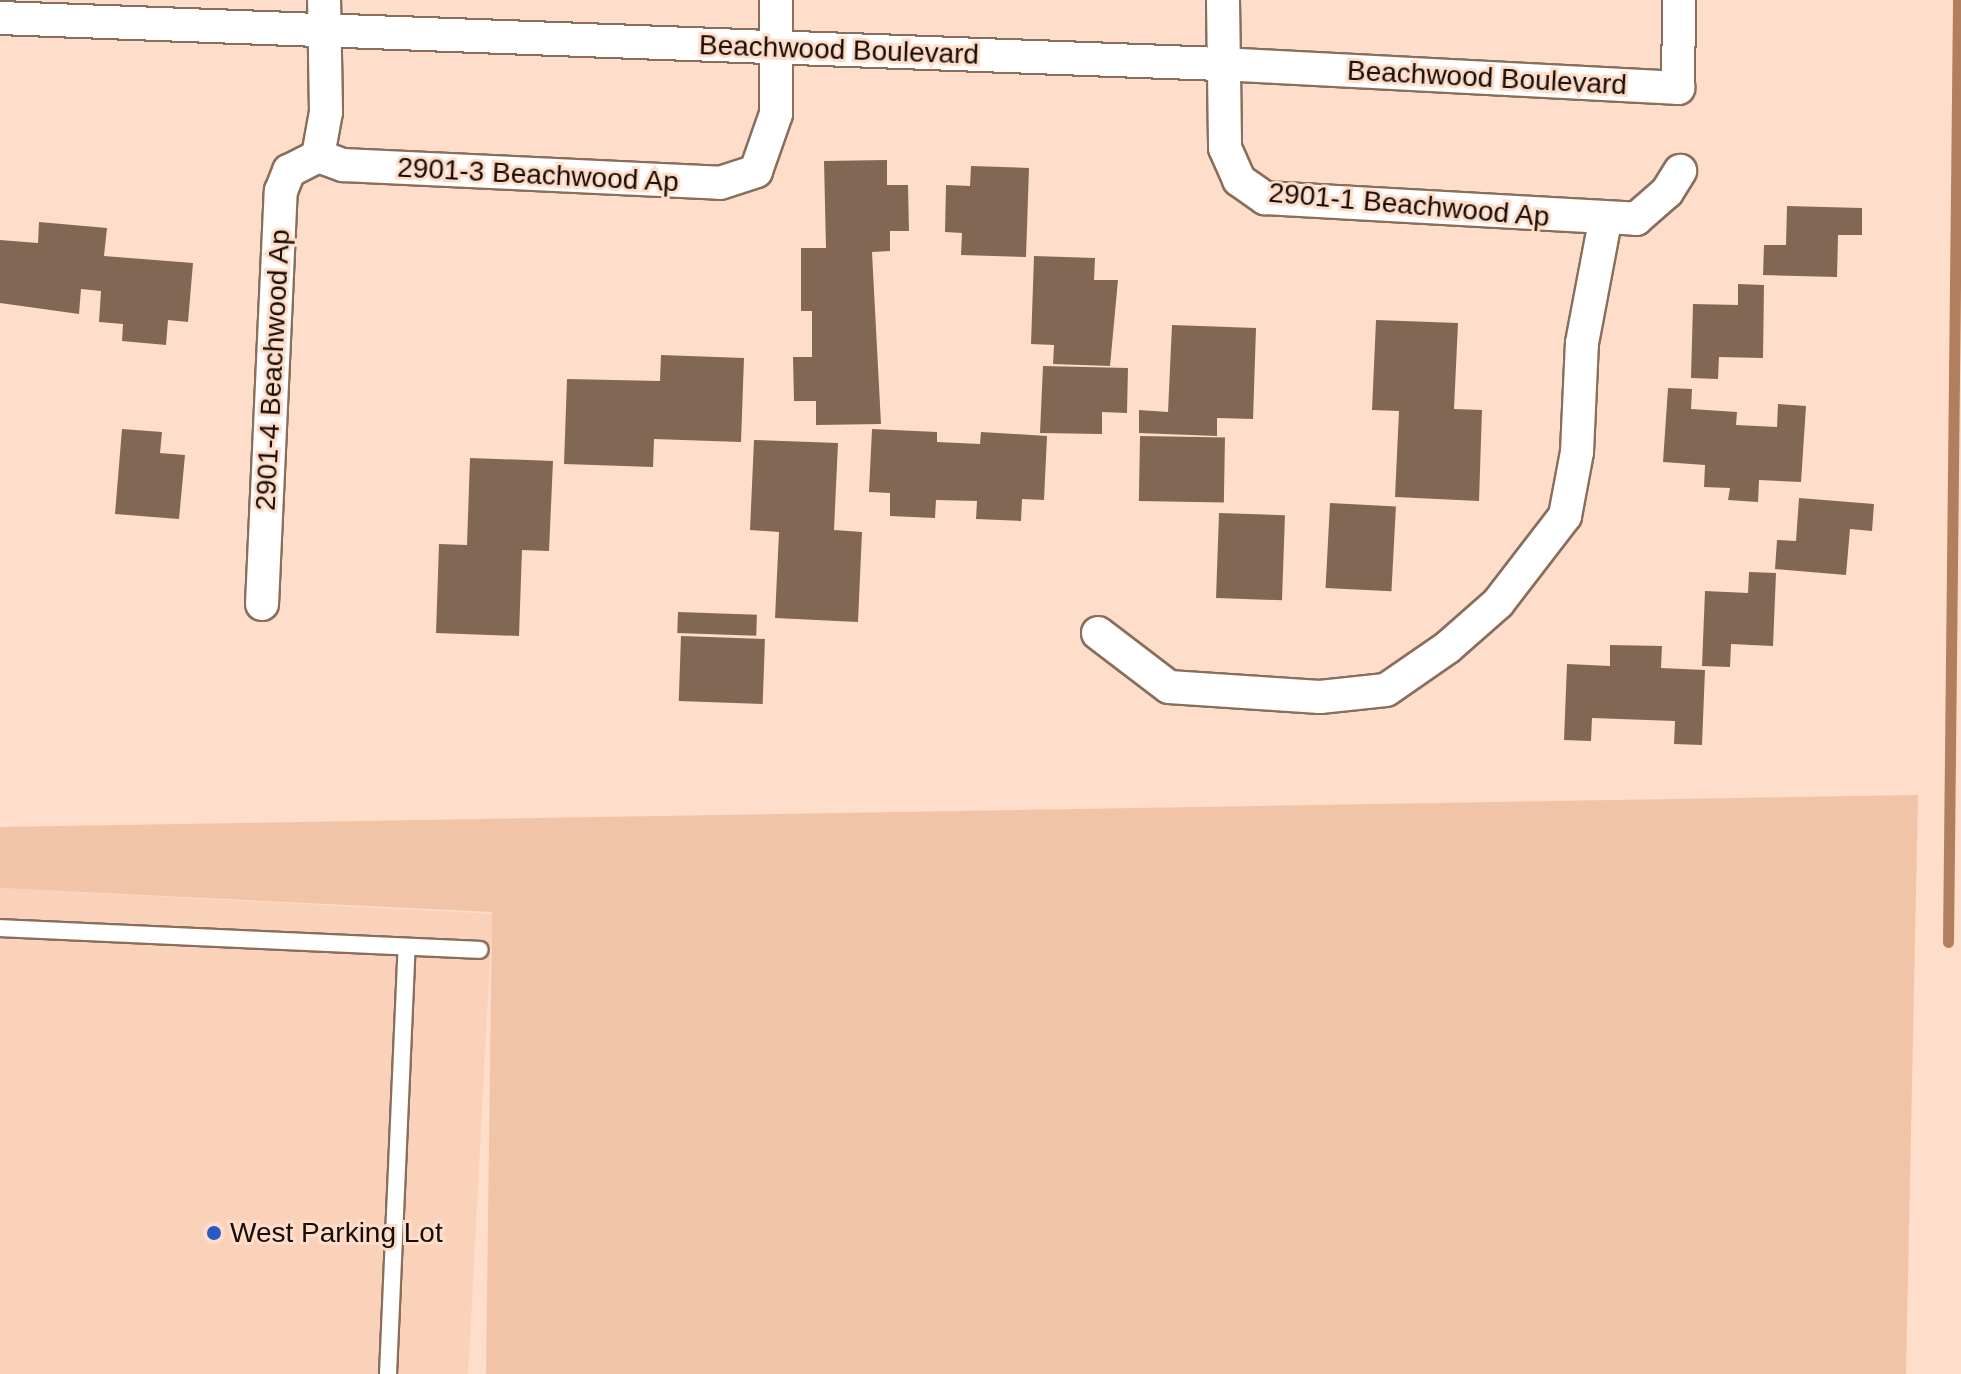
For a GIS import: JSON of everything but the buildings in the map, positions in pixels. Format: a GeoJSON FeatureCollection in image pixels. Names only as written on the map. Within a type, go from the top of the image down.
{"type":"FeatureCollection","features":[{"type":"Feature","properties":{"kind":"street","name":"2901-3 Beachwood Ap"},"geometry":{"type":"LineString","coordinates":[[318,156],[343,165],[720,183],[756,171],[771,142],[776,0]]}},
{"type":"Feature","properties":{"kind":"street","name":"2901-1 Beachwood Ap"},"geometry":{"type":"LineString","coordinates":[[1223,0],[1225,148],[1239,180],[1265,198],[1605,221],[1636,219],[1667,192],[1680,171]]}},
{"type":"Feature","properties":{"kind":"street","name":"Beachwood Boulevard"},"geometry":{"type":"LineString","coordinates":[[0,18],[324,15],[775,48],[1222,64],[1678,88],[1679,0]]}},
{"type":"Feature","properties":{"kind":"street"},"geometry":{"type":"LineString","coordinates":[[318,156],[326,112],[324,15]]}},
{"type":"Feature","properties":{"kind":"street","name":"2901-4 Beachwood Ap"},"geometry":{"type":"LineString","coordinates":[[262,604],[281,191],[289,171],[318,156]]}},
{"type":"Feature","properties":{"kind":"street"},"geometry":{"type":"LineString","coordinates":[[1098,633],[1169,687],[1320,697],[1386,690],[1448,647],[1498,603],[1565,516],[1577,452],[1582,343],[1605,221]]}},
{"type":"Feature","properties":{"kind":"lane"},"geometry":{"type":"LineString","coordinates":[[0,928],[479,950]]}},
{"type":"Feature","properties":{"kind":"lane"},"geometry":{"type":"LineString","coordinates":[[388,1374],[407,947]]}},
{"type":"Feature","properties":{"kind":"shaded area"},"geometry":{"type":"Polygon","coordinates":[[[1918,795],[1906,1374],[486,1374],[492,912],[0,888],[0,827],[1918,795]]]}},
{"type":"Feature","properties":{"kind":"shaded area"},"geometry":{"type":"Polygon","coordinates":[[[0,888],[492,914],[468,1374],[0,1374],[0,888]]]}},
{"type":"Feature","properties":{"kind":"waterway"},"geometry":{"type":"LineString","coordinates":[[1948,942],[1958,0]]}},
{"type":"Feature","properties":{"kind":"place","name":"West Parking Lot"},"geometry":{"type":"Point","coordinates":[214,1233]}}]}
